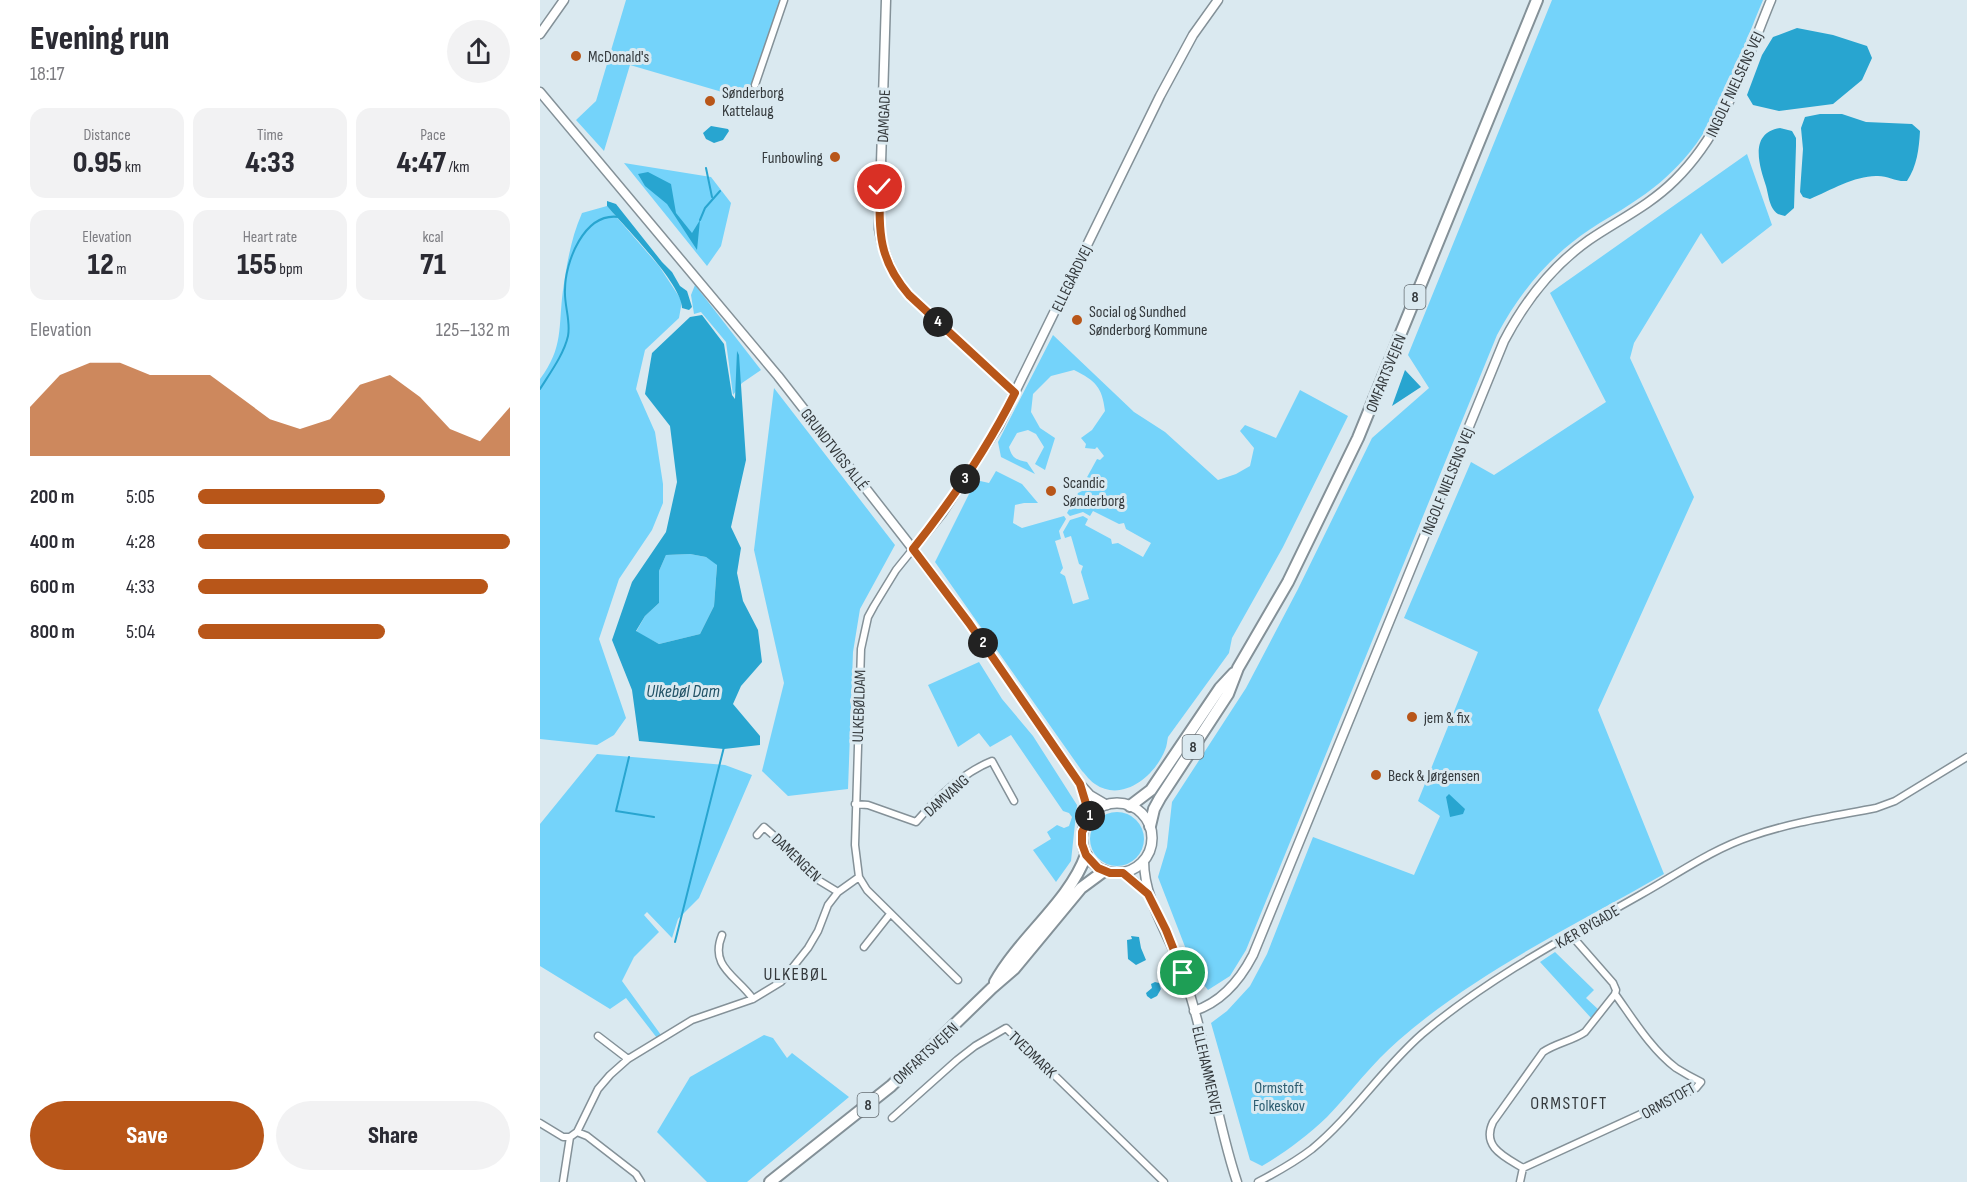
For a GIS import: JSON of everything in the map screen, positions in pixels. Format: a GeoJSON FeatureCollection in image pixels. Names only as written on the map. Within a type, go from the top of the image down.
{"type":"FeatureCollection","features":[{"type":"Feature","properties":{"kind":"highway","name":"OMFARTSVEJEN"},"geometry":{"type":"LineString","coordinates":[[1150,826],[1154,809],[1160,798],[1228,694],[1238,668],[1288,582],[1358,438],[1537,0]]}},
{"type":"Feature","properties":{"kind":"highway","name":"OMFARTSVEJEN"},"geometry":{"type":"LineString","coordinates":[[1130,806],[1151,790],[1220,688],[1238,668]]}},
{"type":"Feature","properties":{"kind":"highway","name":"OMFARTSVEJEN"},"geometry":{"type":"LineString","coordinates":[[992,988],[1006,962],[1074,880],[1086,855]]}},
{"type":"Feature","properties":{"kind":"highway","name":"OMFARTSVEJEN"},"geometry":{"type":"LineString","coordinates":[[770,1182],[891,1086],[1014,969],[1081,888],[1104,871]]}},
{"type":"Feature","properties":{"kind":"main road"},"geometry":{"type":"LineString","coordinates":[[1090,817],[1098,809],[1121,803],[1140,812],[1150,826]]}},
{"type":"Feature","properties":{"kind":"main road","name":"8"},"geometry":{"type":"LineString","coordinates":[[1086,855],[1082,844],[1082,832],[1090,817]]}},
{"type":"Feature","properties":{"kind":"main road","name":"8"},"geometry":{"type":"LineString","coordinates":[[1144,861],[1151,847],[1150,826]]}},
{"type":"Feature","properties":{"kind":"main road"},"geometry":{"type":"LineString","coordinates":[[1086,855],[1094,865],[1104,871],[1123,873],[1137,868],[1144,861]]}},
{"type":"Feature","properties":{"kind":"street"},"geometry":{"type":"LineString","coordinates":[[540,34],[564,0]]}},
{"type":"Feature","properties":{"kind":"street"},"geometry":{"type":"LineString","coordinates":[[755,85],[784,0]]}},
{"type":"Feature","properties":{"kind":"street","name":"DAMGADE"},"geometry":{"type":"LineString","coordinates":[[886,0],[879,229],[882,248],[895,279],[909,295],[1015,393]]}},
{"type":"Feature","properties":{"kind":"street","name":"ELLEGÅRDVEJ"},"geometry":{"type":"LineString","coordinates":[[913,549],[942,513],[981,455],[1015,393],[1160,96],[1193,35],[1218,0]]}},
{"type":"Feature","properties":{"kind":"street","name":"INGOLF NIELSENS VEJ"},"geometry":{"type":"LineString","coordinates":[[1194,1011],[1212,1003],[1232,987],[1244,972],[1253,955],[1504,340],[1517,317],[1532,295],[1568,256],[1656,197],[1692,162],[1721,120],[1771,0]]}},
{"type":"Feature","properties":{"kind":"street"},"geometry":{"type":"LineString","coordinates":[[540,29],[551,17]]}},
{"type":"Feature","properties":{"kind":"street","name":"GRUNDTVIGS ALLÉ"},"geometry":{"type":"LineString","coordinates":[[540,92],[778,376],[969,623],[1080,784],[1090,795],[1107,805]]}},
{"type":"Feature","properties":{"kind":"street","name":"GRUNDTVIGS ALLÉ"},"geometry":{"type":"LineString","coordinates":[[540,99],[572,129]]}},
{"type":"Feature","properties":{"kind":"street","name":"ULKEBØLDAM"},"geometry":{"type":"LineString","coordinates":[[859,877],[855,845],[855,804],[863,634],[868,617],[880,594],[913,549]]}},
{"type":"Feature","properties":{"kind":"street","name":"KÆR BYGADE"},"geometry":{"type":"LineString","coordinates":[[1258,1182],[1289,1166],[1313,1148],[1383,1071],[1423,1034],[1509,973],[1571,935],[1721,849],[1752,836],[1876,808],[1895,801],[1967,757]]}},
{"type":"Feature","properties":{"kind":"street","name":"DAMVANG"},"geometry":{"type":"LineString","coordinates":[[855,804],[868,805],[916,822],[932,803],[977,768],[992,761],[1014,801]]}},
{"type":"Feature","properties":{"kind":"street","name":"GRUNDTVIGS ALLÉ"},"geometry":{"type":"LineString","coordinates":[[1080,784],[1090,817]]}},
{"type":"Feature","properties":{"kind":"street","name":"DAMENGEN"},"geometry":{"type":"LineString","coordinates":[[757,835],[765,827],[797,856],[810,875],[838,892]]}},
{"type":"Feature","properties":{"kind":"street","name":"ELLEHAMMERVEJ"},"geometry":{"type":"LineString","coordinates":[[1144,861],[1148,894],[1174,951],[1194,1011],[1219,1121],[1237,1182]]}},
{"type":"Feature","properties":{"kind":"street","name":"ELLEHAMMERVEJ"},"geometry":{"type":"LineString","coordinates":[[1123,873],[1148,894]]}},
{"type":"Feature","properties":{"kind":"street"},"geometry":{"type":"LineString","coordinates":[[540,1123],[563,1137],[570,1137],[577,1132],[598,1089],[628,1059],[692,1020],[753,999],[776,986],[793,969],[818,931],[828,905],[838,892],[859,877],[867,890],[890,914],[958,980]]}},
{"type":"Feature","properties":{"kind":"street"},"geometry":{"type":"LineString","coordinates":[[864,947],[890,914]]}},
{"type":"Feature","properties":{"kind":"street"},"geometry":{"type":"LineString","coordinates":[[722,935],[717,946],[718,957],[724,968],[753,999]]}},
{"type":"Feature","properties":{"kind":"street","name":"ORMSTOFT"},"geometry":{"type":"LineString","coordinates":[[1523,1168],[1659,1107],[1696,1088],[1701,1082],[1677,1069],[1665,1058],[1615,994],[1613,983],[1571,935]]}},
{"type":"Feature","properties":{"kind":"street"},"geometry":{"type":"LineString","coordinates":[[1520,1182],[1523,1168],[1495,1148],[1489,1132],[1493,1122],[1543,1052],[1551,1046],[1578,1037],[1585,1032],[1615,994]]}},
{"type":"Feature","properties":{"kind":"street","name":"TVEDMARK"},"geometry":{"type":"LineString","coordinates":[[892,1118],[957,1060],[975,1046],[1006,1028],[1164,1182]]}},
{"type":"Feature","properties":{"kind":"street"},"geometry":{"type":"LineString","coordinates":[[598,1036],[628,1059]]}},
{"type":"Feature","properties":{"kind":"street"},"geometry":{"type":"LineString","coordinates":[[577,1132],[586,1136],[636,1174],[641,1182]]}},
{"type":"Feature","properties":{"kind":"street"},"geometry":{"type":"LineString","coordinates":[[563,1182],[570,1137]]}},
{"type":"Feature","properties":{"kind":"green space"},"geometry":{"type":"Polygon","coordinates":[[[626,0],[781,0],[746,99],[630,65],[604,151],[576,120],[596,101],[626,0]]]}},
{"type":"Feature","properties":{"kind":"green space"},"geometry":{"type":"Polygon","coordinates":[[[1552,0],[1763,0],[1729,83],[1709,125],[1697,143],[1653,188],[1575,240],[1548,264],[1515,304],[1497,335],[1246,950],[1230,976],[1208,990],[1196,975],[1158,877],[1167,847],[1172,802],[1246,688],[1298,589],[1372,438],[1429,388],[1408,355],[1552,0]]]}},
{"type":"Feature","properties":{"kind":"green space","name":"Ormstoft Folkeskov"},"geometry":{"type":"Polygon","coordinates":[[[1747,154],[1772,225],[1722,264],[1701,233],[1634,343],[1630,358],[1694,497],[1598,710],[1664,874],[1527,951],[1429,1015],[1389,1049],[1319,1124],[1262,1166],[1250,1160],[1211,1023],[1227,1011],[1250,986],[1267,954],[1313,837],[1414,875],[1440,816],[1418,801],[1478,652],[1404,618],[1471,462],[1494,475],[1606,402],[1550,293],[1747,154]]]}},
{"type":"Feature","properties":{"kind":"green space"},"geometry":{"type":"Polygon","coordinates":[[[624,163],[711,177],[731,203],[721,246],[707,266],[624,163]]]}},
{"type":"Feature","properties":{"kind":"green space"},"geometry":{"type":"Polygon","coordinates":[[[607,206],[659,266],[682,301],[679,318],[645,350],[636,389],[655,432],[663,484],[663,503],[652,530],[619,579],[599,639],[626,718],[614,735],[597,745],[540,739],[540,379],[548,368],[557,347],[566,270],[578,222],[582,213],[607,206]]]}},
{"type":"Feature","properties":{"kind":"green space"},"geometry":{"type":"Polygon","coordinates":[[[695,285],[761,370],[742,383],[733,395],[726,342],[701,312],[694,314],[691,295],[695,285]]]}},
{"type":"Feature","properties":{"kind":"green space"},"geometry":{"type":"Polygon","coordinates":[[[1053,335],[1134,412],[1165,432],[1218,480],[1250,466],[1254,448],[1240,431],[1245,425],[1276,438],[1300,390],[1348,416],[1283,547],[1232,638],[1229,653],[1168,737],[1165,750],[1154,769],[1136,784],[1116,790],[1105,789],[1095,784],[1082,771],[935,562],[976,480],[989,483],[996,471],[1022,484],[1038,503],[1015,505],[1013,523],[1022,528],[1064,516],[1066,519],[1059,531],[1061,539],[1055,541],[1063,568],[1060,573],[1065,576],[1073,604],[1089,599],[1081,572],[1083,566],[1079,564],[1071,536],[1065,538],[1063,532],[1070,520],[1083,516],[1088,519],[1085,525],[1111,539],[1112,544],[1118,543],[1143,557],[1151,543],[1126,529],[1124,523],[1119,524],[1093,511],[1090,516],[1083,512],[1070,516],[1067,513],[1078,493],[1082,491],[1097,459],[1100,460],[1104,456],[1097,447],[1095,449],[1085,448],[1086,444],[1081,438],[1092,430],[1105,411],[1100,390],[1093,381],[1082,374],[1074,370],[1051,376],[1033,394],[1031,412],[1040,428],[1055,438],[1045,470],[1035,464],[1044,447],[1036,434],[1028,430],[1017,433],[1009,447],[1013,456],[1027,462],[1035,474],[1001,457],[998,442],[1053,335]]]}},
{"type":"Feature","properties":{"kind":"green space"},"geometry":{"type":"Polygon","coordinates":[[[774,388],[895,545],[860,609],[853,652],[848,789],[788,796],[762,771],[784,683],[754,550],[774,388]]]}},
{"type":"Feature","properties":{"kind":"green space"},"geometry":{"type":"Polygon","coordinates":[[[690,554],[706,557],[717,564],[714,606],[700,634],[659,644],[636,632],[645,616],[659,603],[659,571],[666,555],[690,554]]]}},
{"type":"Feature","properties":{"kind":"green space"},"geometry":{"type":"Polygon","coordinates":[[[979,662],[1002,699],[1033,736],[1077,805],[1071,861],[1056,882],[1033,850],[1051,839],[1047,832],[1057,825],[1064,828],[1069,826],[1072,817],[1063,811],[1011,735],[990,747],[979,733],[958,747],[928,685],[979,662]]]}},
{"type":"Feature","properties":{"kind":"green space"},"geometry":{"type":"Polygon","coordinates":[[[597,754],[725,765],[752,775],[699,898],[678,919],[672,938],[647,912],[644,915],[659,932],[634,957],[622,981],[661,1035],[657,1038],[626,998],[610,1009],[540,966],[540,824],[597,754]]]}},
{"type":"Feature","properties":{"kind":"green space"},"geometry":{"type":"Polygon","coordinates":[[[1112,812],[1122,812],[1132,816],[1140,824],[1144,839],[1140,854],[1132,862],[1122,866],[1112,866],[1102,862],[1094,854],[1090,844],[1090,834],[1094,824],[1102,816],[1112,812]]]}},
{"type":"Feature","properties":{"kind":"green space"},"geometry":{"type":"Polygon","coordinates":[[[1555,952],[1594,990],[1586,998],[1600,1011],[1592,1019],[1540,962],[1555,952]]]}},
{"type":"Feature","properties":{"kind":"green space"},"geometry":{"type":"Polygon","coordinates":[[[764,1035],[773,1038],[787,1058],[792,1053],[849,1097],[747,1182],[707,1182],[657,1132],[690,1077],[764,1035]]]}},
{"type":"Feature","properties":{"kind":"water"},"geometry":{"type":"Polygon","coordinates":[[[1797,28],[1833,35],[1867,46],[1872,58],[1862,80],[1833,104],[1779,111],[1753,105],[1747,95],[1762,55],[1773,37],[1797,28]]]}},
{"type":"Feature","properties":{"kind":"water"},"geometry":{"type":"Polygon","coordinates":[[[1842,114],[1866,122],[1912,124],[1920,131],[1920,138],[1915,163],[1907,181],[1870,176],[1844,184],[1810,199],[1803,197],[1800,192],[1803,149],[1801,128],[1805,117],[1842,114]]]}},
{"type":"Feature","properties":{"kind":"water"},"geometry":{"type":"Polygon","coordinates":[[[711,126],[729,131],[723,140],[714,143],[706,139],[703,133],[711,126]]]}},
{"type":"Feature","properties":{"kind":"water"},"geometry":{"type":"Polygon","coordinates":[[[1780,128],[1792,131],[1796,138],[1794,208],[1785,216],[1774,211],[1772,207],[1759,160],[1760,143],[1764,136],[1780,128]]]}},
{"type":"Feature","properties":{"kind":"water"},"geometry":{"type":"Polygon","coordinates":[[[648,172],[671,184],[676,213],[692,233],[700,220],[697,250],[667,204],[645,186],[638,174],[648,172]]]}},
{"type":"Feature","properties":{"kind":"water"},"geometry":{"type":"Polygon","coordinates":[[[607,201],[616,204],[672,272],[680,286],[687,291],[692,307],[689,310],[682,308],[673,285],[663,270],[607,206],[607,201]]]}},
{"type":"Feature","properties":{"kind":"water","name":"Ulkebøl Dam"},"geometry":{"type":"Polygon","coordinates":[[[702,315],[724,344],[732,395],[735,399],[737,351],[739,355],[746,460],[731,527],[741,548],[737,573],[743,601],[758,630],[762,662],[741,686],[733,704],[760,736],[760,745],[724,749],[639,741],[632,690],[612,640],[632,582],[666,532],[677,482],[670,426],[645,394],[652,353],[690,317],[702,315]],[[690,554],[666,555],[659,571],[659,603],[645,616],[636,631],[659,644],[700,634],[714,606],[717,565],[706,557],[690,554]]]}},
{"type":"Feature","properties":{"kind":"water"},"geometry":{"type":"Polygon","coordinates":[[[1405,370],[1421,387],[1392,406],[1405,370]]]}},
{"type":"Feature","properties":{"kind":"water"},"geometry":{"type":"Polygon","coordinates":[[[1449,794],[1465,809],[1463,814],[1450,817],[1446,797],[1449,794]]]}},
{"type":"Feature","properties":{"kind":"water"},"geometry":{"type":"Polygon","coordinates":[[[1131,936],[1139,937],[1146,960],[1136,965],[1128,959],[1127,940],[1132,939],[1131,936]]]}},
{"type":"Feature","properties":{"kind":"water"},"geometry":{"type":"Polygon","coordinates":[[[1159,983],[1161,989],[1157,996],[1151,999],[1146,993],[1152,988],[1151,984],[1159,983]]]}},
{"type":"Feature","properties":{"kind":"waterway"},"geometry":{"type":"LineString","coordinates":[[706,168],[712,197]]}},
{"type":"Feature","properties":{"kind":"waterway"},"geometry":{"type":"LineString","coordinates":[[700,220],[705,208],[720,191]]}},
{"type":"Feature","properties":{"kind":"waterway"},"geometry":{"type":"LineString","coordinates":[[540,389],[560,356],[568,336],[565,290],[573,253],[579,241],[596,222],[619,217]]}},
{"type":"Feature","properties":{"kind":"waterway"},"geometry":{"type":"LineString","coordinates":[[675,942],[724,747]]}},
{"type":"Feature","properties":{"kind":"waterway"},"geometry":{"type":"LineString","coordinates":[[629,757],[616,811],[654,817]]}},
{"type":"Feature","properties":{"kind":"place","name":"McDonald's"},"geometry":{"type":"Point","coordinates":[576,56]}},
{"type":"Feature","properties":{"kind":"place","name":"Sønderborg Kattelaug"},"geometry":{"type":"Point","coordinates":[710,101]}},
{"type":"Feature","properties":{"kind":"place","name":"Funbowling"},"geometry":{"type":"Point","coordinates":[835,157]}},
{"type":"Feature","properties":{"kind":"place","name":"Social og Sundhed Sønderborg Kommune"},"geometry":{"type":"Point","coordinates":[1077,320]}},
{"type":"Feature","properties":{"kind":"place","name":"Scandic Sønderborg"},"geometry":{"type":"Point","coordinates":[1051,491]}},
{"type":"Feature","properties":{"kind":"place","name":"jem & fix"},"geometry":{"type":"Point","coordinates":[1412,717]}},
{"type":"Feature","properties":{"kind":"place","name":"Beck & Jørgensen"},"geometry":{"type":"Point","coordinates":[1376,775]}},
{"type":"Feature","properties":{"kind":"district","name":"ULKEBØL"},"geometry":{"type":"Point","coordinates":[796,974]}},
{"type":"Feature","properties":{"kind":"district","name":"ORMSTOFT"},"geometry":{"type":"Point","coordinates":[1569,1103]}},
{"type":"Feature","properties":{"kind":"route"},"geometry":{"type":"LineString","coordinates":[[880,187],[879,229],[882,248],[895,279],[909,295],[1015,393],[981,455],[942,513],[913,549],[969,623],[1080,784],[1090,817],[1082,832],[1082,844],[1089,860],[1104,871],[1123,873],[1148,894],[1166,930],[1183,973]]}}]}
